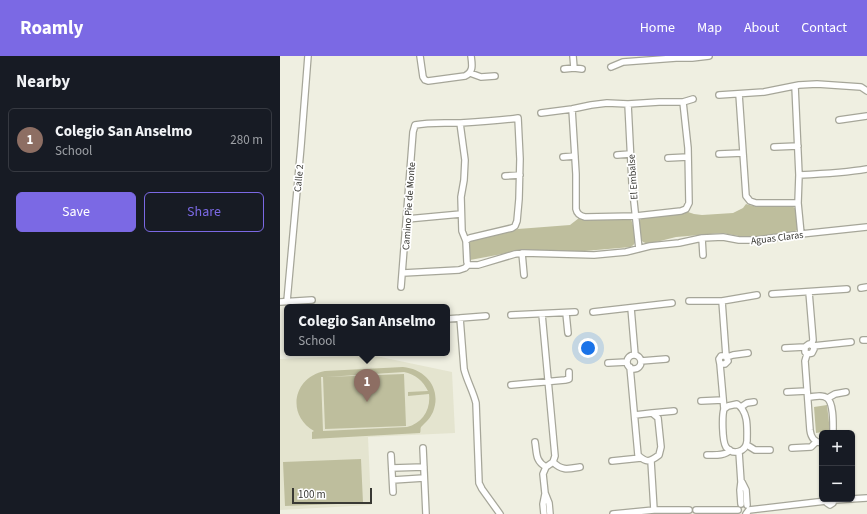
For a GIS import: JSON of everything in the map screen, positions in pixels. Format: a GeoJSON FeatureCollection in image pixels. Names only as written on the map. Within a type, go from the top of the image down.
{"type":"FeatureCollection","features":[{"type":"Feature","properties":{"kind":"street","name":"Calle 2"},"geometry":{"type":"LineString","coordinates":[[287,301],[308,56]]}},
{"type":"Feature","properties":{"kind":"street"},"geometry":{"type":"LineString","coordinates":[[420,56],[423,77],[426,80],[465,76],[470,73],[472,67],[471,56]]}},
{"type":"Feature","properties":{"kind":"street"},"geometry":{"type":"LineString","coordinates":[[573,56],[574,68]]}},
{"type":"Feature","properties":{"kind":"street"},"geometry":{"type":"LineString","coordinates":[[610,67],[623,59],[676,57],[692,58],[709,56]]}},
{"type":"Feature","properties":{"kind":"street"},"geometry":{"type":"LineString","coordinates":[[564,69],[582,69]]}},
{"type":"Feature","properties":{"kind":"street"},"geometry":{"type":"LineString","coordinates":[[470,73],[481,77],[495,76]]}},
{"type":"Feature","properties":{"kind":"street"},"geometry":{"type":"LineString","coordinates":[[719,95],[764,92],[799,85],[817,84],[861,86],[867,91]]}},
{"type":"Feature","properties":{"kind":"street"},"geometry":{"type":"LineString","coordinates":[[794,86],[799,175],[798,203],[801,234]]}},
{"type":"Feature","properties":{"kind":"street"},"geometry":{"type":"LineString","coordinates":[[739,94],[746,196],[748,199],[756,203],[798,203]]}},
{"type":"Feature","properties":{"kind":"street"},"geometry":{"type":"LineString","coordinates":[[541,113],[572,109],[591,104],[683,102],[693,99]]}},
{"type":"Feature","properties":{"kind":"street"},"geometry":{"type":"LineString","coordinates":[[572,109],[576,209],[578,214],[585,217],[636,216],[677,211],[686,209],[688,206],[690,201],[688,157],[683,102]]}},
{"type":"Feature","properties":{"kind":"street","name":"El Embalse"},"geometry":{"type":"LineString","coordinates":[[628,104],[632,188],[639,249]]}},
{"type":"Feature","properties":{"kind":"street"},"geometry":{"type":"LineString","coordinates":[[839,120],[867,116]]}},
{"type":"Feature","properties":{"kind":"street"},"geometry":{"type":"LineString","coordinates":[[466,241],[470,238],[515,226],[517,221],[520,175],[518,118],[460,122],[465,160],[461,197],[461,214],[462,231],[466,241],[468,265]]}},
{"type":"Feature","properties":{"kind":"street","name":"Camino Pie de Monte"},"geometry":{"type":"LineString","coordinates":[[401,287],[415,125],[460,122]]}},
{"type":"Feature","properties":{"kind":"street"},"geometry":{"type":"LineString","coordinates":[[774,147],[798,146]]}},
{"type":"Feature","properties":{"kind":"street"},"geometry":{"type":"LineString","coordinates":[[719,154],[743,153]]}},
{"type":"Feature","properties":{"kind":"street"},"geometry":{"type":"LineString","coordinates":[[617,155],[630,154]]}},
{"type":"Feature","properties":{"kind":"street"},"geometry":{"type":"LineString","coordinates":[[563,157],[575,156]]}},
{"type":"Feature","properties":{"kind":"street"},"geometry":{"type":"LineString","coordinates":[[668,158],[688,157]]}},
{"type":"Feature","properties":{"kind":"street"},"geometry":{"type":"LineString","coordinates":[[799,175],[867,169]]}},
{"type":"Feature","properties":{"kind":"street"},"geometry":{"type":"LineString","coordinates":[[505,176],[520,175]]}},
{"type":"Feature","properties":{"kind":"street"},"geometry":{"type":"LineString","coordinates":[[407,219],[461,214]]}},
{"type":"Feature","properties":{"kind":"street","name":"Aguas Claras"},"geometry":{"type":"LineString","coordinates":[[403,273],[457,270],[468,265],[478,265],[522,253],[594,255],[626,252],[702,238],[723,237],[739,240],[756,240],[867,227]]}},
{"type":"Feature","properties":{"kind":"street"},"geometry":{"type":"LineString","coordinates":[[702,238],[703,255]]}},
{"type":"Feature","properties":{"kind":"street"},"geometry":{"type":"LineString","coordinates":[[522,253],[524,276]]}},
{"type":"Feature","properties":{"kind":"street"},"geometry":{"type":"LineString","coordinates":[[772,294],[847,289]]}},
{"type":"Feature","properties":{"kind":"street"},"geometry":{"type":"LineString","coordinates":[[807,354],[814,351],[812,346],[813,340],[810,292]]}},
{"type":"Feature","properties":{"kind":"street"},"geometry":{"type":"LineString","coordinates":[[689,301],[722,301],[757,296]]}},
{"type":"Feature","properties":{"kind":"street"},"geometry":{"type":"LineString","coordinates":[[280,302],[312,300]]}},
{"type":"Feature","properties":{"kind":"street"},"geometry":{"type":"LineString","coordinates":[[722,301],[726,357]]}},
{"type":"Feature","properties":{"kind":"street"},"geometry":{"type":"LineString","coordinates":[[593,312],[672,303]]}},
{"type":"Feature","properties":{"kind":"street"},"geometry":{"type":"LineString","coordinates":[[631,308],[635,355],[639,357],[641,361]]}},
{"type":"Feature","properties":{"kind":"street"},"geometry":{"type":"LineString","coordinates":[[511,315],[576,312]]}},
{"type":"Feature","properties":{"kind":"street"},"geometry":{"type":"LineString","coordinates":[[566,313],[568,333]]}},
{"type":"Feature","properties":{"kind":"street"},"geometry":{"type":"LineString","coordinates":[[542,314],[555,456],[553,462],[546,467],[543,474],[545,494],[543,504],[544,514]]}},
{"type":"Feature","properties":{"kind":"street"},"geometry":{"type":"LineString","coordinates":[[450,319],[486,316]]}},
{"type":"Feature","properties":{"kind":"street"},"geometry":{"type":"LineString","coordinates":[[460,318],[464,369],[476,403],[479,483],[499,514]]}},
{"type":"Feature","properties":{"kind":"street"},"geometry":{"type":"LineString","coordinates":[[785,348],[805,347],[809,344],[812,346],[851,342]]}},
{"type":"Feature","properties":{"kind":"street"},"geometry":{"type":"LineString","coordinates":[[792,448],[811,447],[819,443],[811,436],[810,430],[805,361],[807,354],[804,350],[805,347]]}},
{"type":"Feature","properties":{"kind":"street"},"geometry":{"type":"LineString","coordinates":[[724,409],[728,406],[737,404],[745,413],[747,445],[744,450],[739,452],[730,450],[726,447],[724,441],[724,409],[719,358],[721,356],[726,357],[748,353]]}},
{"type":"Feature","properties":{"kind":"street"},"geometry":{"type":"LineString","coordinates":[[627,362],[630,356],[635,355]]}},
{"type":"Feature","properties":{"kind":"street"},"geometry":{"type":"LineString","coordinates":[[641,361],[666,359]]}},
{"type":"Feature","properties":{"kind":"street"},"geometry":{"type":"LineString","coordinates":[[630,368],[639,367],[641,361]]}},
{"type":"Feature","properties":{"kind":"street"},"geometry":{"type":"LineString","coordinates":[[608,363],[627,362]]}},
{"type":"Feature","properties":{"kind":"street"},"geometry":{"type":"LineString","coordinates":[[627,362],[630,368],[638,455],[641,458]]}},
{"type":"Feature","properties":{"kind":"street"},"geometry":{"type":"LineString","coordinates":[[510,385],[569,379],[569,372]]}},
{"type":"Feature","properties":{"kind":"street"},"geometry":{"type":"LineString","coordinates":[[787,392],[807,391]]}},
{"type":"Feature","properties":{"kind":"street"},"geometry":{"type":"LineString","coordinates":[[808,397],[819,396],[828,398],[835,394],[846,392]]}},
{"type":"Feature","properties":{"kind":"street"},"geometry":{"type":"LineString","coordinates":[[828,398],[832,407],[833,430]]}},
{"type":"Feature","properties":{"kind":"street"},"geometry":{"type":"LineString","coordinates":[[701,401],[723,400]]}},
{"type":"Feature","properties":{"kind":"street"},"geometry":{"type":"LineString","coordinates":[[741,407],[745,404],[754,402]]}},
{"type":"Feature","properties":{"kind":"street"},"geometry":{"type":"LineString","coordinates":[[635,415],[674,410]]}},
{"type":"Feature","properties":{"kind":"street"},"geometry":{"type":"LineString","coordinates":[[612,461],[641,458],[651,461],[659,456],[660,447],[658,418],[652,414]]}},
{"type":"Feature","properties":{"kind":"street"},"geometry":{"type":"LineString","coordinates":[[535,442],[537,458],[541,464],[546,467]]}},
{"type":"Feature","properties":{"kind":"street"},"geometry":{"type":"LineString","coordinates":[[747,445],[755,450],[770,450]]}},
{"type":"Feature","properties":{"kind":"street"},"geometry":{"type":"LineString","coordinates":[[423,448],[426,514]]}},
{"type":"Feature","properties":{"kind":"street"},"geometry":{"type":"LineString","coordinates":[[707,455],[724,454],[730,450]]}},
{"type":"Feature","properties":{"kind":"street"},"geometry":{"type":"LineString","coordinates":[[739,452],[742,482],[746,490],[744,509]]}},
{"type":"Feature","properties":{"kind":"street"},"geometry":{"type":"LineString","coordinates":[[391,455],[393,492]]}},
{"type":"Feature","properties":{"kind":"street"},"geometry":{"type":"LineString","coordinates":[[651,461],[654,510]]}},
{"type":"Feature","properties":{"kind":"street"},"geometry":{"type":"LineString","coordinates":[[553,462],[557,466],[567,469],[580,467]]}},
{"type":"Feature","properties":{"kind":"street"},"geometry":{"type":"LineString","coordinates":[[392,468],[424,467]]}},
{"type":"Feature","properties":{"kind":"street"},"geometry":{"type":"LineString","coordinates":[[393,480],[424,478]]}},
{"type":"Feature","properties":{"kind":"street"},"geometry":{"type":"LineString","coordinates":[[545,494],[549,503],[550,514]]}},
{"type":"Feature","properties":{"kind":"street"},"geometry":{"type":"LineString","coordinates":[[855,499],[867,498]]}},
{"type":"Feature","properties":{"kind":"street"},"geometry":{"type":"LineString","coordinates":[[696,510],[744,509],[819,501]]}},
{"type":"Feature","properties":{"kind":"street"},"geometry":{"type":"LineString","coordinates":[[613,514],[654,510],[689,510]]}},
{"type":"Feature","properties":{"kind":"shaded area"},"geometry":{"type":"Polygon","coordinates":[[[746,204],[763,207],[792,206],[796,209],[799,227],[793,232],[754,237],[722,233],[676,237],[648,244],[643,242],[640,238],[639,221],[644,216],[685,211],[702,215],[733,213],[743,208],[746,204]]]}},
{"type":"Feature","properties":{"kind":"shaded area"},"geometry":{"type":"Polygon","coordinates":[[[627,217],[631,219],[635,234],[635,243],[631,247],[573,252],[513,252],[469,259],[468,240],[518,229],[570,225],[579,218],[627,217]]]}},
{"type":"Feature","properties":{"kind":"shaded area"},"geometry":{"type":"Polygon","coordinates":[[[376,356],[452,372],[455,433],[368,437],[371,505],[280,510],[280,359],[376,356]]]}},
{"type":"Feature","properties":{"kind":"shaded area"},"geometry":{"type":"Polygon","coordinates":[[[403,367],[419,372],[425,376],[434,388],[435,404],[433,412],[421,427],[420,433],[312,439],[312,432],[314,431],[305,424],[299,416],[297,397],[300,388],[306,381],[314,375],[325,371],[403,367]],[[404,372],[326,377],[404,374],[406,426],[325,429],[323,377],[321,377],[323,431],[407,427],[417,422],[427,410],[429,405],[429,394],[408,396],[408,392],[428,391],[418,378],[412,374],[404,372]]]}},
{"type":"Feature","properties":{"kind":"shaded area"},"geometry":{"type":"Polygon","coordinates":[[[827,405],[830,430],[819,430],[819,433],[816,433],[814,407],[827,405]]]}},
{"type":"Feature","properties":{"kind":"shaded area"},"geometry":{"type":"Polygon","coordinates":[[[361,459],[363,503],[285,506],[283,462],[361,459]]]}},
{"type":"Feature","properties":{"kind":"place","name":"Colegio San Anselmo"},"geometry":{"type":"Point","coordinates":[367,402]}}]}
